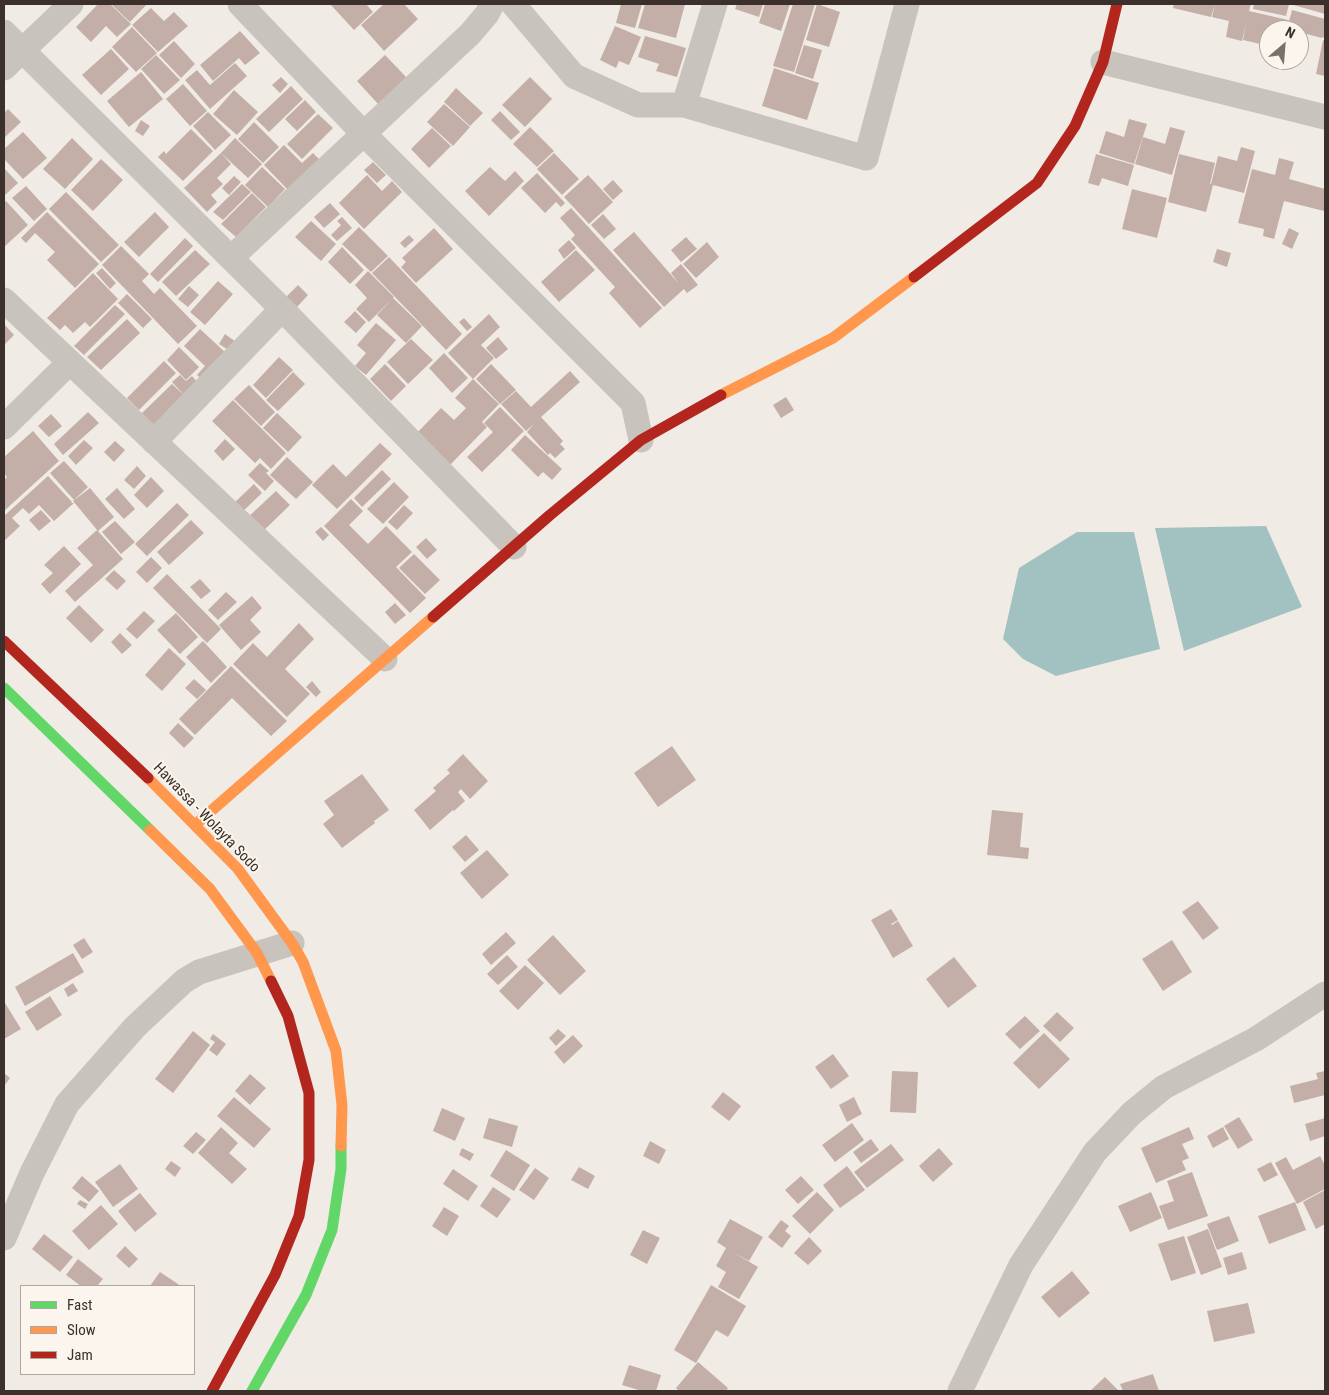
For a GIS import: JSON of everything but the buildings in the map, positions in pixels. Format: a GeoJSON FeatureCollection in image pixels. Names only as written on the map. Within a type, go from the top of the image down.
{"type":"FeatureCollection","features":[{"type":"Feature","properties":{"kind":"main road"},"geometry":{"type":"LineString","coordinates":[[194,825],[514,547],[641,440],[720,395],[833,338],[1037,183],[1075,126],[1103,62],[1117,4]]}},
{"type":"Feature","properties":{"kind":"main road","name":"Hawassa - Wolayta Sodo"},"geometry":{"type":"LineString","coordinates":[[4,641],[153,783],[238,869],[292,943],[303,962],[336,1051],[342,1105],[341,1168],[332,1230],[306,1295],[252,1391]]}},
{"type":"Feature","properties":{"kind":"main road"},"geometry":{"type":"LineString","coordinates":[[4,688],[210,889],[258,953],[288,1016],[309,1093],[309,1160],[299,1216],[275,1275],[212,1391]]}},
{"type":"Feature","properties":{"kind":"street"},"geometry":{"type":"LineString","coordinates":[[12,59],[71,4]]}},
{"type":"Feature","properties":{"kind":"street"},"geometry":{"type":"LineString","coordinates":[[240,4],[364,134],[633,403],[641,440]]}},
{"type":"Feature","properties":{"kind":"street"},"geometry":{"type":"LineString","coordinates":[[231,258],[470,34],[487,14],[492,4]]}},
{"type":"Feature","properties":{"kind":"street"},"geometry":{"type":"LineString","coordinates":[[513,4],[574,76],[638,105],[684,105],[866,158],[907,4]]}},
{"type":"Feature","properties":{"kind":"street"},"geometry":{"type":"LineString","coordinates":[[684,105],[715,4]]}},
{"type":"Feature","properties":{"kind":"street"},"geometry":{"type":"LineString","coordinates":[[4,32],[12,59],[231,258],[514,547]]}},
{"type":"Feature","properties":{"kind":"street"},"geometry":{"type":"LineString","coordinates":[[1103,62],[1325,117]]}},
{"type":"Feature","properties":{"kind":"street"},"geometry":{"type":"LineString","coordinates":[[4,300],[385,659]]}},
{"type":"Feature","properties":{"kind":"street"},"geometry":{"type":"LineString","coordinates":[[154,442],[282,309]]}},
{"type":"Feature","properties":{"kind":"street"},"geometry":{"type":"LineString","coordinates":[[4,427],[70,362]]}},
{"type":"Feature","properties":{"kind":"street"},"geometry":{"type":"LineString","coordinates":[[4,1237],[32,1173],[67,1104],[135,1027],[184,982],[199,972],[292,943]]}},
{"type":"Feature","properties":{"kind":"street"},"geometry":{"type":"LineString","coordinates":[[960,1391],[1021,1265],[1095,1152],[1132,1113],[1164,1087],[1256,1039],[1325,994]]}},
{"type":"Feature","properties":{"kind":"water"},"geometry":{"type":"Polygon","coordinates":[[[1266,526],[1302,607],[1184,651],[1155,528],[1266,526]]]}},
{"type":"Feature","properties":{"kind":"water"},"geometry":{"type":"Polygon","coordinates":[[[1077,532],[1134,532],[1160,649],[1056,676],[1023,659],[1003,639],[1019,568],[1077,532]]]}},
{"type":"Feature","properties":{"kind":"traffic: fast"},"geometry":{"type":"LineString","coordinates":[[4,688],[150,830]]}},
{"type":"Feature","properties":{"kind":"traffic: fast"},"geometry":{"type":"LineString","coordinates":[[252,1391],[306,1295],[332,1230],[341,1169],[341,1146]]}},
{"type":"Feature","properties":{"kind":"traffic: slow"},"geometry":{"type":"LineString","coordinates":[[721,395],[833,338],[914,277]]}},
{"type":"Feature","properties":{"kind":"traffic: slow"},"geometry":{"type":"LineString","coordinates":[[195,825],[433,617]]}},
{"type":"Feature","properties":{"kind":"traffic: slow"},"geometry":{"type":"LineString","coordinates":[[148,778],[238,869],[292,943],[303,962],[336,1051],[342,1105],[341,1146]]}},
{"type":"Feature","properties":{"kind":"traffic: slow"},"geometry":{"type":"LineString","coordinates":[[150,830],[210,889],[257,953],[271,981]]}},
{"type":"Feature","properties":{"kind":"traffic: jam"},"geometry":{"type":"LineString","coordinates":[[914,277],[1037,183],[1075,126],[1103,62],[1117,4]]}},
{"type":"Feature","properties":{"kind":"traffic: jam"},"geometry":{"type":"LineString","coordinates":[[433,617],[550,515],[641,440],[721,395]]}},
{"type":"Feature","properties":{"kind":"traffic: jam"},"geometry":{"type":"LineString","coordinates":[[4,641],[148,778]]}},
{"type":"Feature","properties":{"kind":"traffic: jam"},"geometry":{"type":"LineString","coordinates":[[212,1391],[275,1275],[299,1216],[309,1160],[309,1093],[288,1016],[271,981]]}}]}
